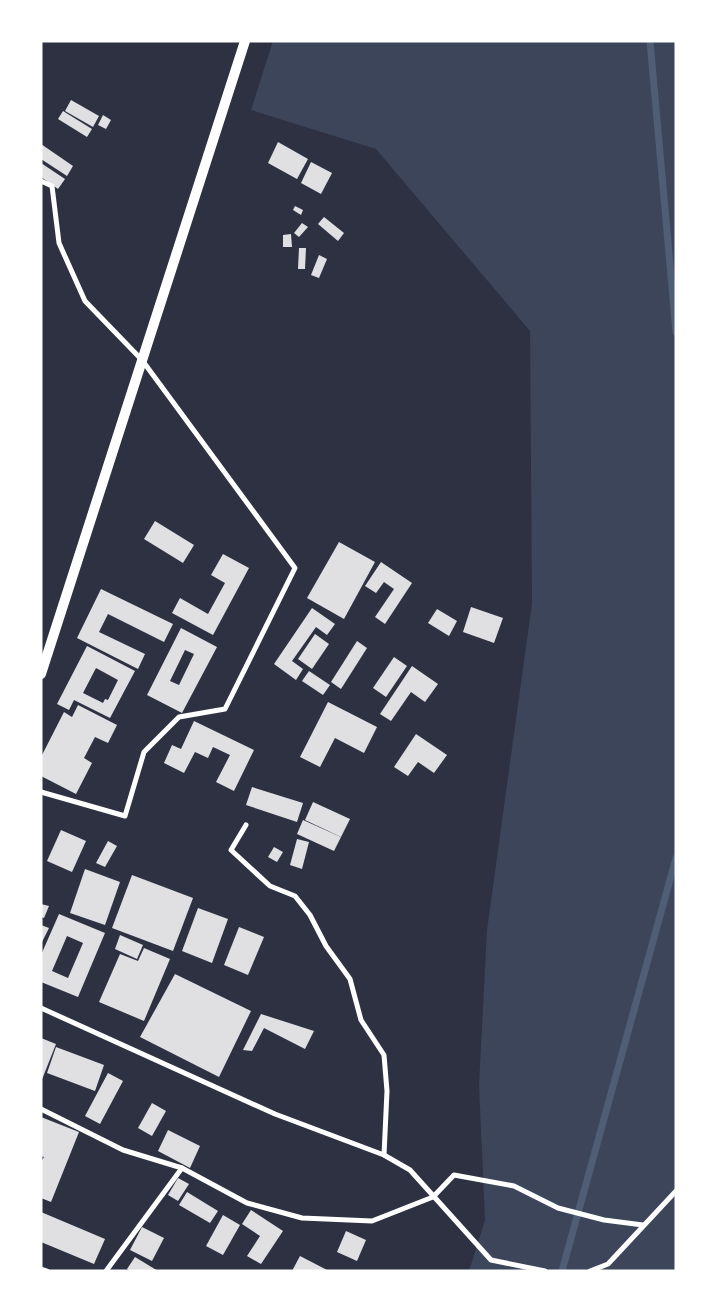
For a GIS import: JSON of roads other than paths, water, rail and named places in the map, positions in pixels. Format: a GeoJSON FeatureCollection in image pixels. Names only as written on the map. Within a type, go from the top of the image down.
{"type":"FeatureCollection","features":[{"type":"Feature","properties":{"kind":"main road"},"geometry":{"type":"LineString","coordinates":[[41,674],[245,41]]}},
{"type":"Feature","properties":{"kind":"street"},"geometry":{"type":"LineString","coordinates":[[41,181],[52,186],[59,243],[85,301],[142,360],[295,568],[225,709],[179,717],[144,752],[125,816],[41,792]]}},
{"type":"Feature","properties":{"kind":"street"},"geometry":{"type":"LineString","coordinates":[[246,825],[231,850],[270,886],[295,896],[310,915],[326,946],[350,979],[361,1020],[384,1055],[387,1091],[384,1156]]}},
{"type":"Feature","properties":{"kind":"street"},"geometry":{"type":"LineString","coordinates":[[41,1008],[275,1114],[384,1156],[410,1170],[491,1260],[545,1271]]}},
{"type":"Feature","properties":{"kind":"street"},"geometry":{"type":"LineString","coordinates":[[41,1108],[123,1150],[182,1168],[247,1203],[302,1218],[372,1221],[433,1197],[454,1175],[514,1186],[558,1208],[604,1220],[643,1225]]}},
{"type":"Feature","properties":{"kind":"street"},"geometry":{"type":"LineString","coordinates":[[106,1271],[182,1168]]}},
{"type":"Feature","properties":{"kind":"street"},"geometry":{"type":"LineString","coordinates":[[590,1271],[608,1264],[676,1190]]}},
{"type":"Feature","properties":{"kind":"street"},"geometry":{"type":"LineString","coordinates":[[41,1270],[47,1271]]}},
{"type":"Feature","properties":{"kind":"waterway"},"geometry":{"type":"LineString","coordinates":[[650,41],[676,332]]}},
{"type":"Feature","properties":{"kind":"waterway"},"geometry":{"type":"LineString","coordinates":[[562,1271],[676,858]]}}]}
